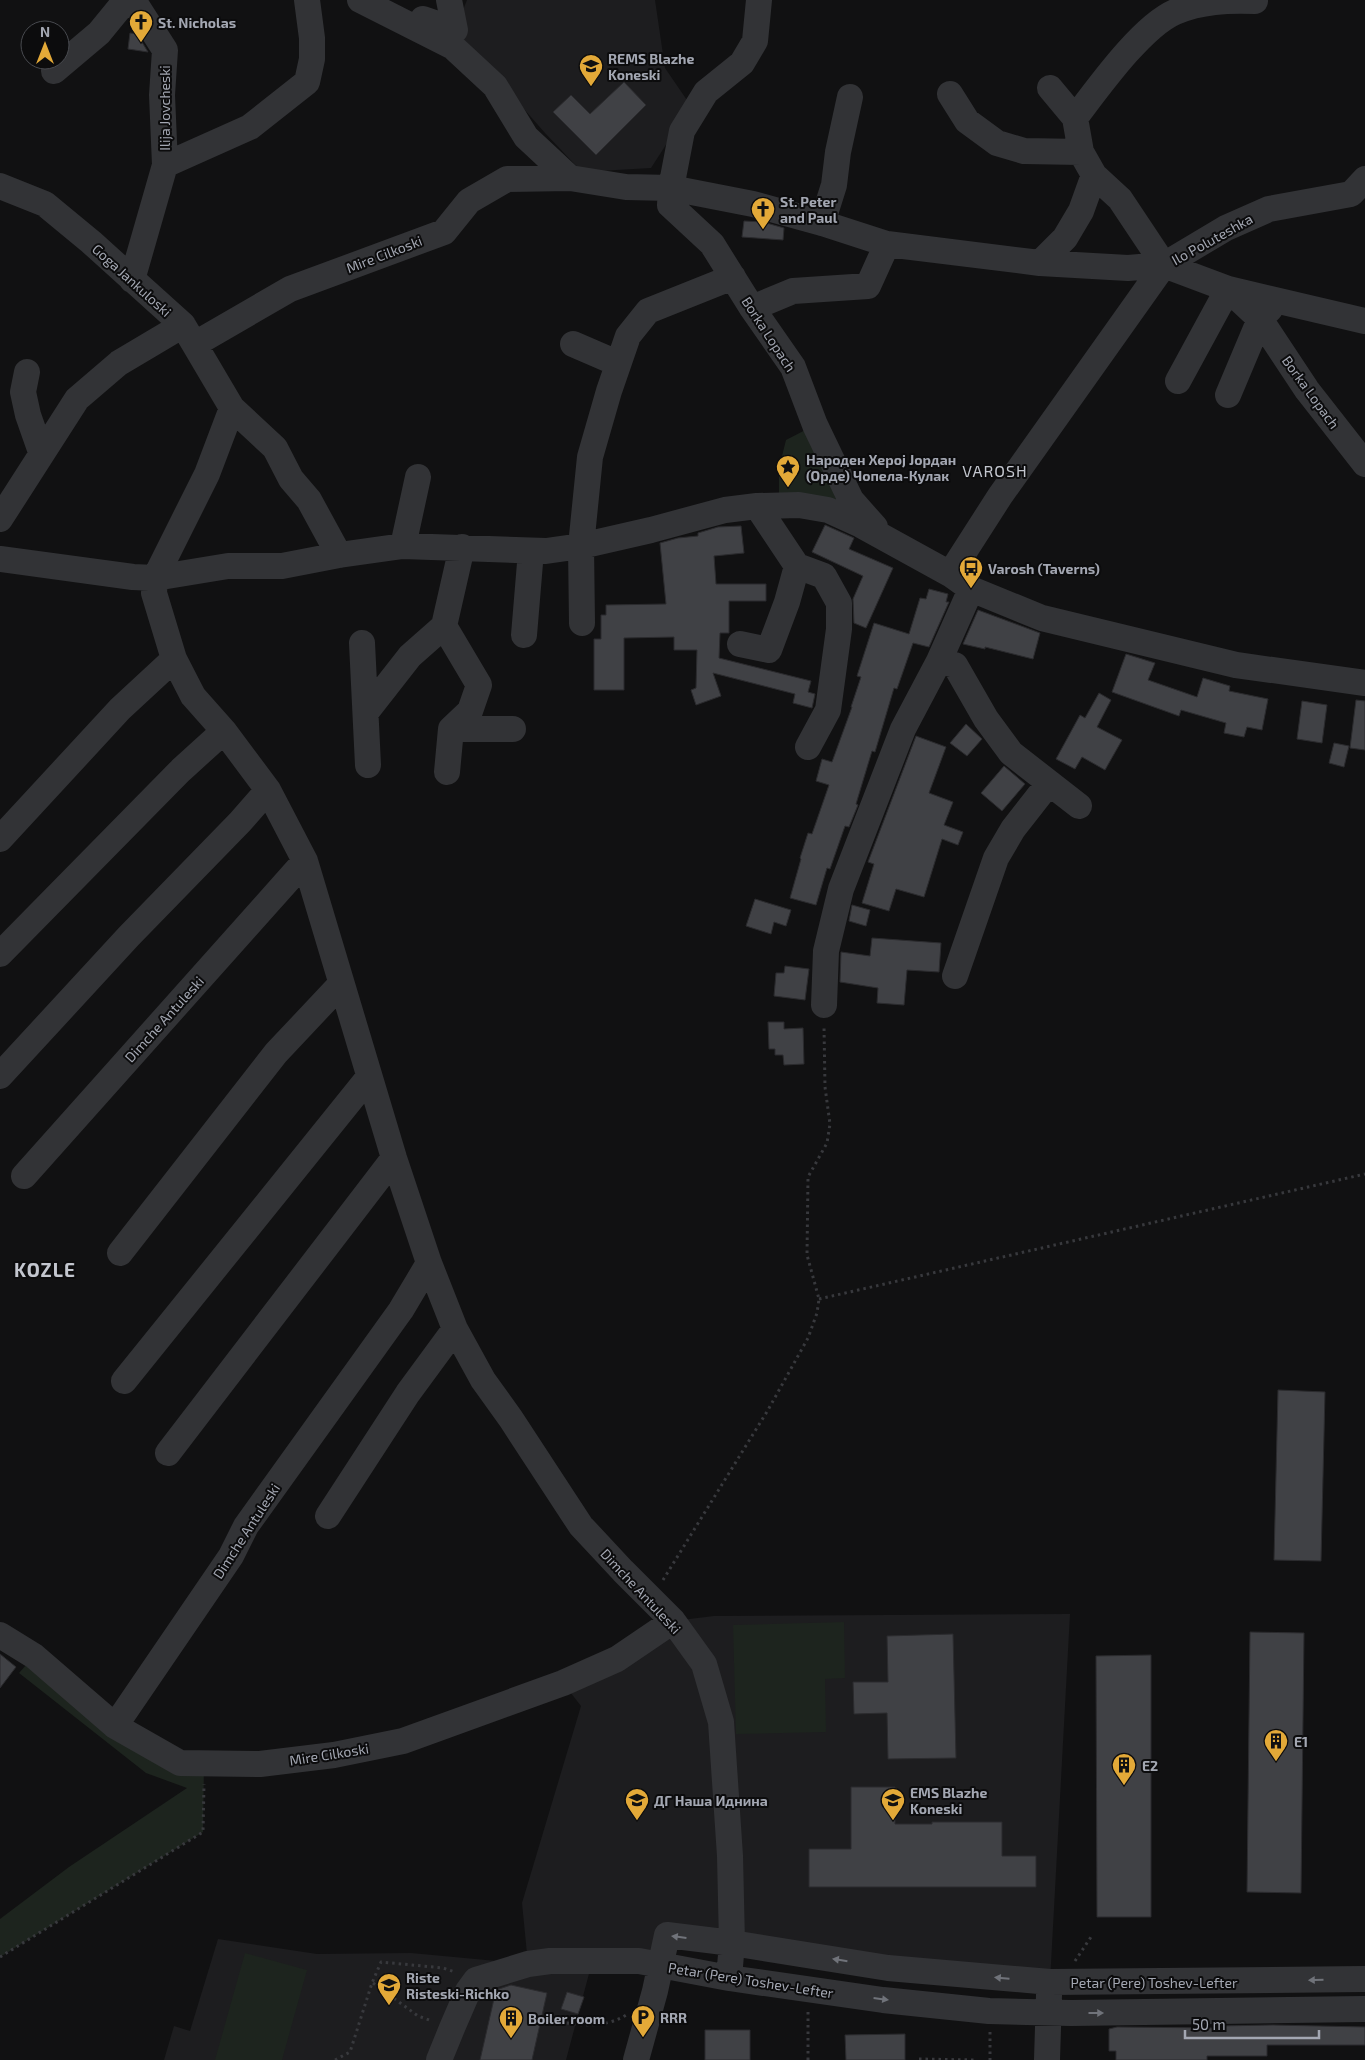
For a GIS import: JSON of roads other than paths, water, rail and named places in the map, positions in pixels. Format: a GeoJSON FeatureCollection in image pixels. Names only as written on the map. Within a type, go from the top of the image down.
{"type":"FeatureCollection","features":[{"type":"Feature","properties":{"kind":"street"},"geometry":{"type":"LineString","coordinates":[[54,71],[100,33],[126,0]]}},
{"type":"Feature","properties":{"kind":"street","name":"Ilija Jovcheski"},"geometry":{"type":"LineString","coordinates":[[132,280],[165,165],[162,95],[165,50],[133,0]]}},
{"type":"Feature","properties":{"kind":"street","name":"Ilija Jovcheski"},"geometry":{"type":"LineString","coordinates":[[165,165],[250,127],[307,82],[312,59],[312,38],[306,0]]}},
{"type":"Feature","properties":{"kind":"street"},"geometry":{"type":"LineString","coordinates":[[360,0],[404,12],[455,30],[449,0]]}},
{"type":"Feature","properties":{"kind":"street","name":"Borka Lopach"},"geometry":{"type":"LineString","coordinates":[[759,0],[754,41],[742,63],[706,92],[682,131],[670,205],[712,244],[752,308],[793,367],[814,425],[852,500],[887,540]]}},
{"type":"Feature","properties":{"kind":"street"},"geometry":{"type":"LineString","coordinates":[[1050,88],[1075,118],[1119,62],[1148,32],[1174,12],[1218,0],[1255,1]]}},
{"type":"Feature","properties":{"kind":"street"},"geometry":{"type":"LineString","coordinates":[[404,12],[452,47],[495,86],[526,137],[570,178]]}},
{"type":"Feature","properties":{"kind":"street"},"geometry":{"type":"LineString","coordinates":[[950,94],[968,121],[997,143],[1024,151],[1080,152]]}},
{"type":"Feature","properties":{"kind":"street"},"geometry":{"type":"LineString","coordinates":[[822,223],[834,185],[838,152],[850,97]]}},
{"type":"Feature","properties":{"kind":"street","name":"Ilo Poluteshka"},"geometry":{"type":"LineString","coordinates":[[1075,118],[1080,152],[1094,175],[1120,198],[1164,265],[1226,228],[1269,209],[1351,194],[1365,179]]}},
{"type":"Feature","properties":{"kind":"street"},"geometry":{"type":"LineString","coordinates":[[1040,263],[1065,238],[1081,211],[1094,175]]}},
{"type":"Feature","properties":{"kind":"street","name":"Borka Lopach"},"geometry":{"type":"LineString","coordinates":[[570,178],[626,187],[672,188],[753,204],[822,223],[887,244],[1040,263],[1128,268],[1164,265],[1228,290],[1268,310],[1365,321]]}},
{"type":"Feature","properties":{"kind":"street","name":"Mire Cilkoski"},"geometry":{"type":"LineString","coordinates":[[0,519],[77,398],[119,364],[290,290],[444,232],[469,201],[507,179],[570,178]]}},
{"type":"Feature","properties":{"kind":"street","name":"Goga Jankuloski"},"geometry":{"type":"LineString","coordinates":[[0,186],[45,204],[91,242],[189,334],[232,408],[275,448],[291,479],[309,500],[339,554]]}},
{"type":"Feature","properties":{"kind":"street"},"geometry":{"type":"LineString","coordinates":[[752,308],[793,291],[868,286],[887,244]]}},
{"type":"Feature","properties":{"kind":"street"},"geometry":{"type":"LineString","coordinates":[[950,574],[1000,496],[1164,265]]}},
{"type":"Feature","properties":{"kind":"street"},"geometry":{"type":"LineString","coordinates":[[582,623],[581,546],[590,457],[617,363],[628,336],[648,311],[733,277]]}},
{"type":"Feature","properties":{"kind":"street"},"geometry":{"type":"LineString","coordinates":[[1178,381],[1228,290]]}},
{"type":"Feature","properties":{"kind":"street"},"geometry":{"type":"LineString","coordinates":[[1228,395],[1268,310]]}},
{"type":"Feature","properties":{"kind":"street","name":"Borka Lopach"},"geometry":{"type":"LineString","coordinates":[[1268,310],[1307,390],[1365,464]]}},
{"type":"Feature","properties":{"kind":"street"},"geometry":{"type":"LineString","coordinates":[[573,344],[617,363]]}},
{"type":"Feature","properties":{"kind":"street"},"geometry":{"type":"LineString","coordinates":[[27,372],[23,392],[28,416],[41,452]]}},
{"type":"Feature","properties":{"kind":"street"},"geometry":{"type":"LineString","coordinates":[[155,578],[207,474],[232,408]]}},
{"type":"Feature","properties":{"kind":"street"},"geometry":{"type":"LineString","coordinates":[[403,546],[418,477]]}},
{"type":"Feature","properties":{"kind":"street"},"geometry":{"type":"LineString","coordinates":[[0,559],[133,577],[155,578],[228,566],[282,566],[339,554],[403,546],[531,551],[581,546],[726,510],[757,506],[799,505],[828,510],[861,525],[950,574],[972,589],[1042,618],[1236,665],[1365,682]]}},
{"type":"Feature","properties":{"kind":"street"},"geometry":{"type":"LineString","coordinates":[[757,506],[797,566],[824,576],[839,603],[836,655],[828,710],[808,747]]}},
{"type":"Feature","properties":{"kind":"street"},"geometry":{"type":"LineString","coordinates":[[367,711],[410,656],[444,626],[462,547]]}},
{"type":"Feature","properties":{"kind":"street"},"geometry":{"type":"LineString","coordinates":[[524,635],[531,551]]}},
{"type":"Feature","properties":{"kind":"street"},"geometry":{"type":"LineString","coordinates":[[740,644],[769,650],[788,602],[797,566]]}},
{"type":"Feature","properties":{"kind":"street","name":"Dimche Antuleski"},"geometry":{"type":"LineString","coordinates":[[155,578],[154,594],[174,659],[194,696],[224,731],[268,790],[304,862],[428,1263],[455,1328],[482,1380],[511,1419],[581,1526],[673,1621],[704,1664],[721,1722],[730,1856],[732,1943],[729,1978]]}},
{"type":"Feature","properties":{"kind":"street"},"geometry":{"type":"LineString","coordinates":[[824,1005],[826,951],[841,888],[903,729],[939,662],[972,589]]}},
{"type":"Feature","properties":{"kind":"street"},"geometry":{"type":"LineString","coordinates":[[444,626],[479,685],[470,711],[451,729],[447,772]]}},
{"type":"Feature","properties":{"kind":"street"},"geometry":{"type":"LineString","coordinates":[[362,643],[367,711],[368,765]]}},
{"type":"Feature","properties":{"kind":"street"},"geometry":{"type":"LineString","coordinates":[[0,839],[120,709],[174,659]]}},
{"type":"Feature","properties":{"kind":"street"},"geometry":{"type":"LineString","coordinates":[[939,662],[955,665],[986,718],[1011,753],[1079,806]]}},
{"type":"Feature","properties":{"kind":"street"},"geometry":{"type":"LineString","coordinates":[[451,729],[513,729]]}},
{"type":"Feature","properties":{"kind":"street"},"geometry":{"type":"LineString","coordinates":[[0,954],[181,770],[224,731]]}},
{"type":"Feature","properties":{"kind":"street"},"geometry":{"type":"LineString","coordinates":[[955,976],[996,858],[1013,829],[1048,783]]}},
{"type":"Feature","properties":{"kind":"street"},"geometry":{"type":"LineString","coordinates":[[0,1076],[268,790]]}},
{"type":"Feature","properties":{"kind":"street","name":"Dimche Antuleski"},"geometry":{"type":"LineString","coordinates":[[24,1176],[304,862]]}},
{"type":"Feature","properties":{"kind":"street"},"geometry":{"type":"LineString","coordinates":[[120,1253],[276,1053],[341,984]]}},
{"type":"Feature","properties":{"kind":"street"},"geometry":{"type":"LineString","coordinates":[[124,1380],[370,1077]]}},
{"type":"Feature","properties":{"kind":"street"},"geometry":{"type":"LineString","coordinates":[[168,1453],[394,1158]]}},
{"type":"Feature","properties":{"kind":"street","name":"Dimche Antuleski"},"geometry":{"type":"LineString","coordinates":[[115,1726],[231,1556],[246,1526],[401,1310],[428,1263]]}},
{"type":"Feature","properties":{"kind":"street"},"geometry":{"type":"LineString","coordinates":[[328,1516],[408,1393],[455,1328]]}},
{"type":"Feature","properties":{"kind":"street","name":"Mire Cilkoski"},"geometry":{"type":"LineString","coordinates":[[0,1635],[34,1656],[115,1726],[180,1763],[260,1764],[334,1755],[403,1741],[563,1683],[617,1659],[673,1621]]}},
{"type":"Feature","properties":{"kind":"street","name":"Petar (Pere) Toshev-Lefter"},"geometry":{"type":"LineString","coordinates":[[1365,1979],[1050,1982],[888,1968],[732,1943],[667,1935],[660,1966],[808,1989],[989,2011],[1047,2013],[1365,2009]]}},
{"type":"Feature","properties":{"kind":"street"},"geometry":{"type":"LineString","coordinates":[[440,2060],[468,1992],[476,1980],[528,1964],[550,1962],[639,1962],[660,1966],[636,2060]]}},
{"type":"Feature","properties":{"kind":"street"},"geometry":{"type":"LineString","coordinates":[[1047,2060],[1047,2013],[1050,1982]]}},
{"type":"Feature","properties":{"kind":"place","name":"St. Nicholas"},"geometry":{"type":"Point","coordinates":[141,43]}},
{"type":"Feature","properties":{"kind":"place","name":"REMS Blazhe Koneski"},"geometry":{"type":"Point","coordinates":[591,87]}},
{"type":"Feature","properties":{"kind":"place","name":"St. Peter and Paul"},"geometry":{"type":"Point","coordinates":[763,230]}},
{"type":"Feature","properties":{"kind":"place","name":"Народен Херој Јордан (Орде) Чопела-Кулак"},"geometry":{"type":"Point","coordinates":[788,488]}},
{"type":"Feature","properties":{"kind":"place","name":"Varosh (Taverns)"},"geometry":{"type":"Point","coordinates":[971,589]}},
{"type":"Feature","properties":{"kind":"place","name":"E1"},"geometry":{"type":"Point","coordinates":[1276,1762]}},
{"type":"Feature","properties":{"kind":"place","name":"E2"},"geometry":{"type":"Point","coordinates":[1124,1786]}},
{"type":"Feature","properties":{"kind":"place","name":"ДГ Наша Иднина"},"geometry":{"type":"Point","coordinates":[637,1821]}},
{"type":"Feature","properties":{"kind":"place","name":"EMS Blazhe Koneski"},"geometry":{"type":"Point","coordinates":[893,1821]}},
{"type":"Feature","properties":{"kind":"place","name":"Riste Risteski-Richko"},"geometry":{"type":"Point","coordinates":[389,2006]}},
{"type":"Feature","properties":{"kind":"place","name":"RRR"},"geometry":{"type":"Point","coordinates":[643,2038]}},
{"type":"Feature","properties":{"kind":"place","name":"Boiler room"},"geometry":{"type":"Point","coordinates":[511,2039]}},
{"type":"Feature","properties":{"kind":"district","name":"VAROSH"},"geometry":{"type":"Point","coordinates":[995,470]}},
{"type":"Feature","properties":{"kind":"district","name":"KOZLE"},"geometry":{"type":"Point","coordinates":[45,1269]}}]}
